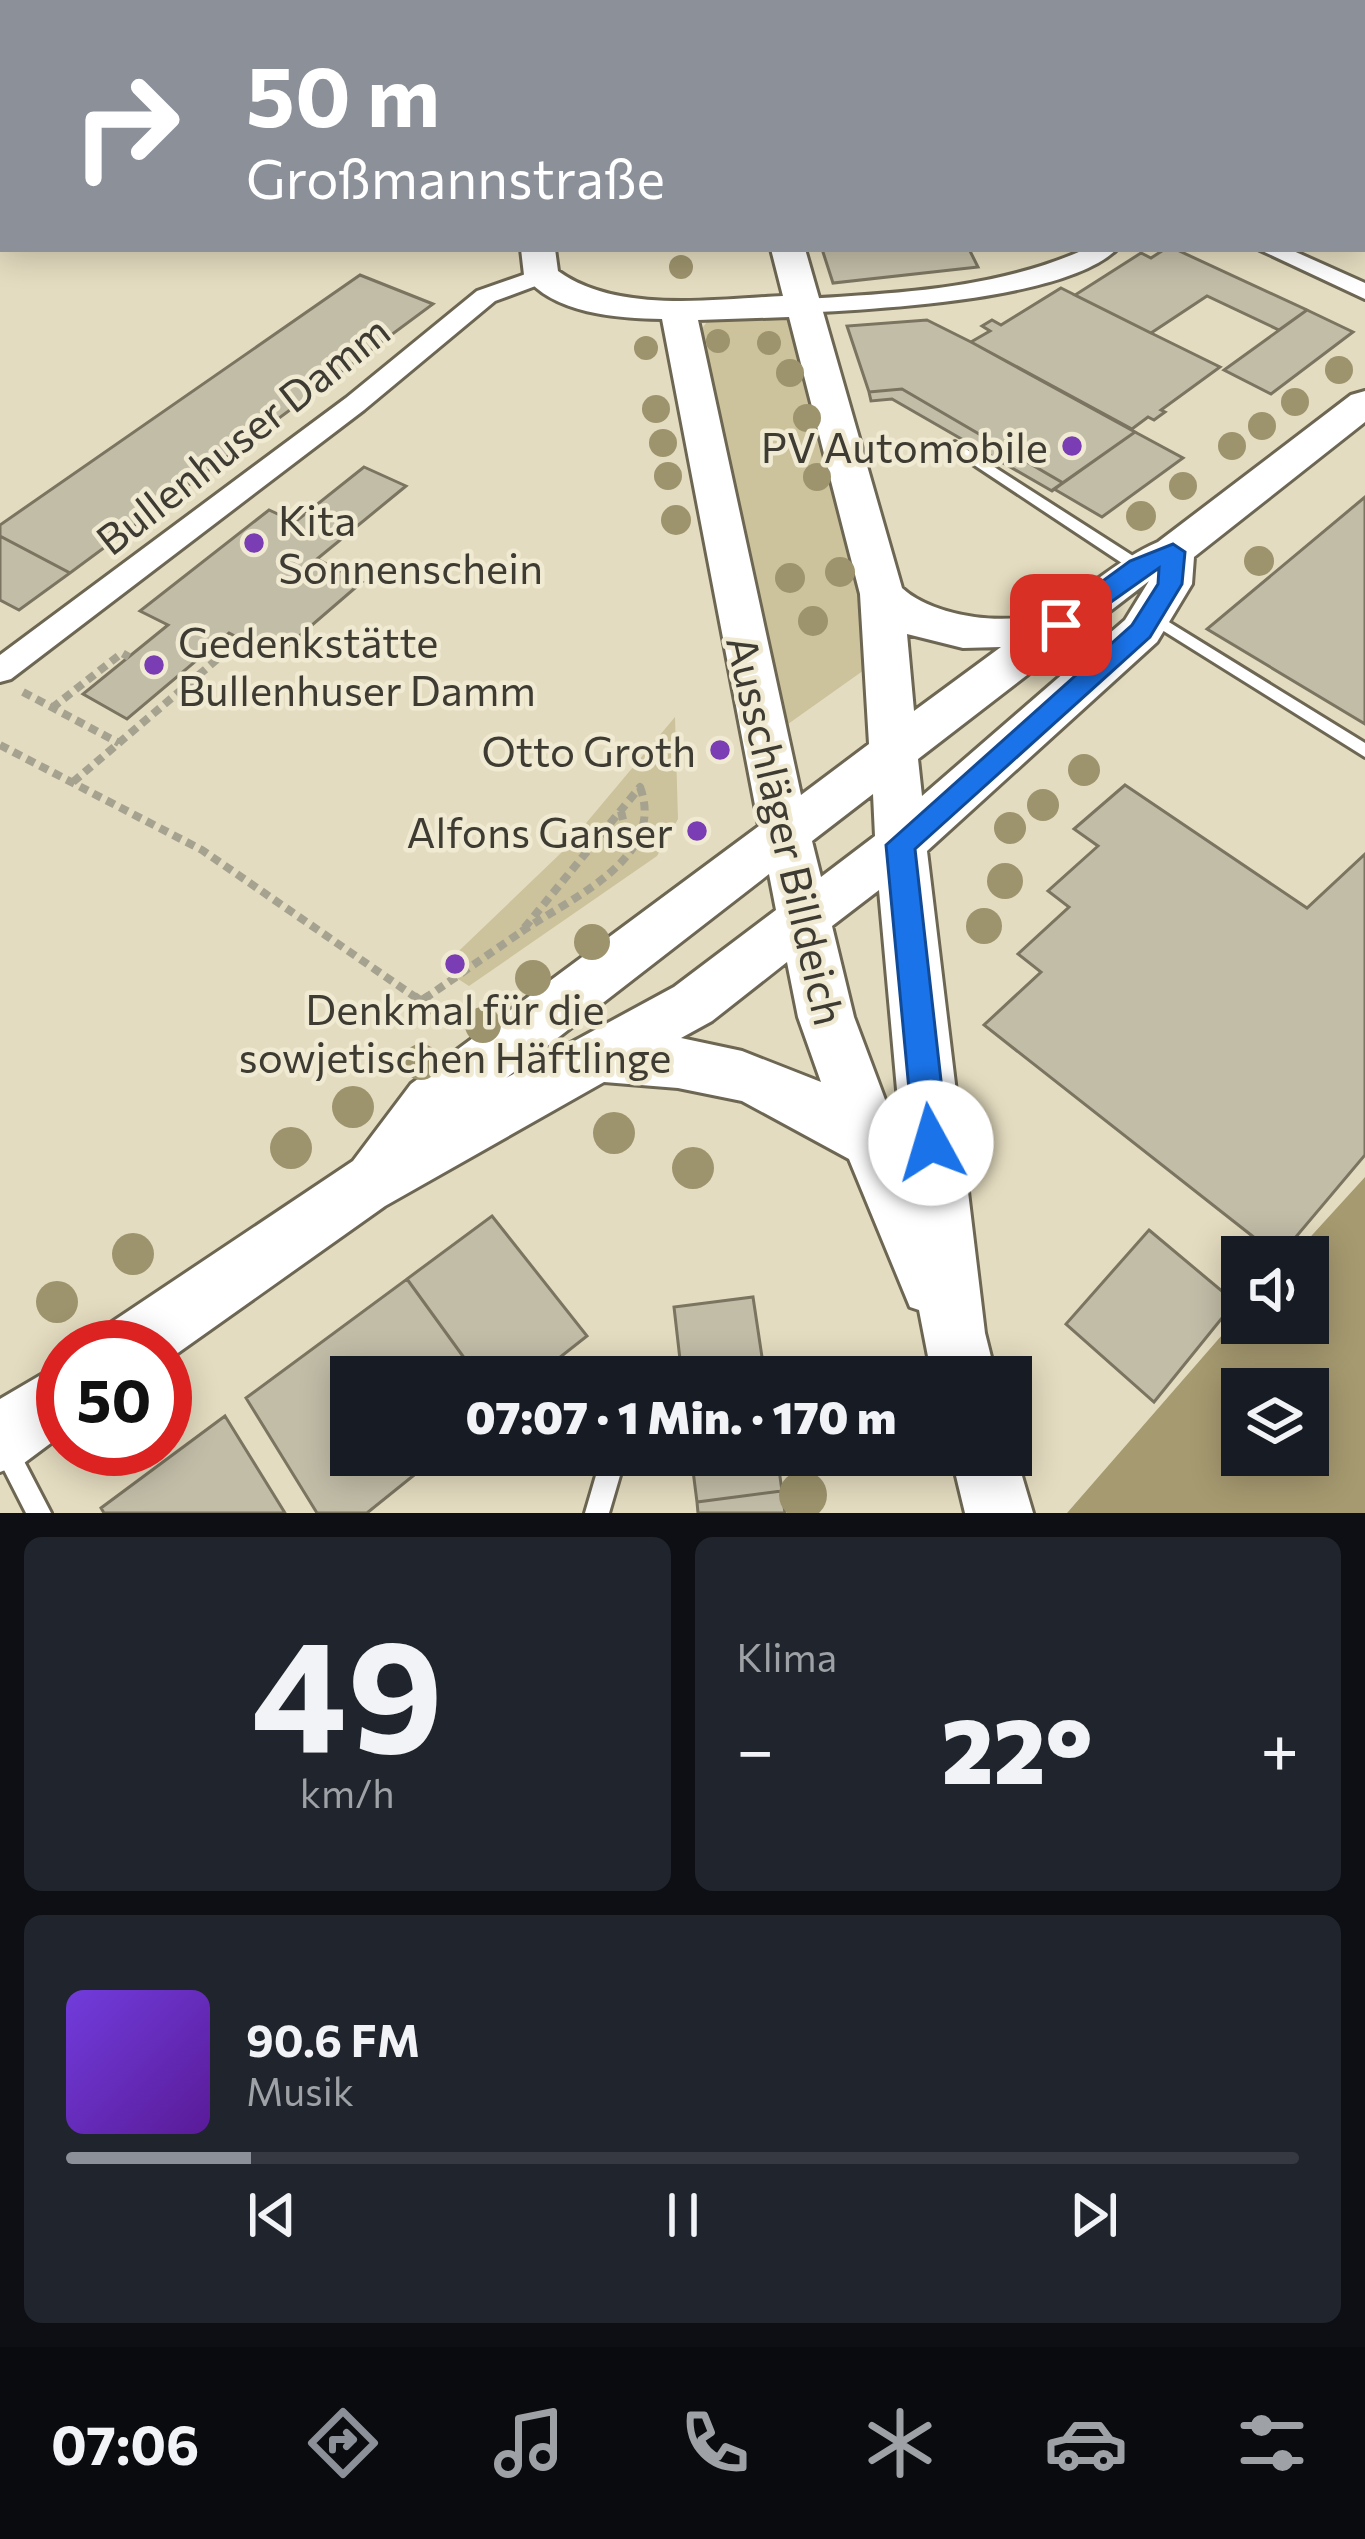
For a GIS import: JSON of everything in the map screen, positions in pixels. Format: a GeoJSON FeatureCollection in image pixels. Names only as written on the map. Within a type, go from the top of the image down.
{"type":"FeatureCollection","features":[{"type":"Feature","properties":{"kind":"main road","name":"Ausschläger Billdeich"},"geometry":{"type":"LineString","coordinates":[[789,252],[882,594],[900,845],[958,1355]]}},
{"type":"Feature","properties":{"kind":"main road"},"geometry":{"type":"LineString","coordinates":[[539,262],[560,291],[598,302],[678,310],[804,306]]}},
{"type":"Feature","properties":{"kind":"main road","name":"Ausschläger Billdeich"},"geometry":{"type":"LineString","coordinates":[[678,310],[801,919],[826,1017],[958,1355]]}},
{"type":"Feature","properties":{"kind":"main road"},"geometry":{"type":"LineString","coordinates":[[364,1186],[431,1102],[1061,625],[1365,403]]}},
{"type":"Feature","properties":{"kind":"main road"},"geometry":{"type":"LineString","coordinates":[[171,1320],[364,1186],[693,1004],[900,845],[1141,631],[1170,584],[1156,560]]}},
{"type":"Feature","properties":{"kind":"main road"},"geometry":{"type":"LineString","coordinates":[[882,594],[893,607],[923,623],[973,634],[1061,625]]}},
{"type":"Feature","properties":{"kind":"main road"},"geometry":{"type":"LineString","coordinates":[[598,1057],[721,1066],[822,1110],[871,1142]]}},
{"type":"Feature","properties":{"kind":"main road"},"geometry":{"type":"LineString","coordinates":[[0,1439],[36,1414]]}},
{"type":"Feature","properties":{"kind":"main road"},"geometry":{"type":"LineString","coordinates":[[989,1476],[999,1513]]}},
{"type":"Feature","properties":{"kind":"street"},"geometry":{"type":"LineString","coordinates":[[804,306],[955,294],[1044,274],[1098,252]]}},
{"type":"Feature","properties":{"kind":"street"},"geometry":{"type":"LineString","coordinates":[[1277,252],[1365,292]]}},
{"type":"Feature","properties":{"kind":"street","name":"Bullenhuser Damm"},"geometry":{"type":"LineString","coordinates":[[9,680],[486,296],[539,262]]}},
{"type":"Feature","properties":{"kind":"lane"},"geometry":{"type":"LineString","coordinates":[[955,446],[1156,560]]}},
{"type":"Feature","properties":{"kind":"lane"},"geometry":{"type":"LineString","coordinates":[[1151,616],[1365,751]]}},
{"type":"Feature","properties":{"kind":"lane"},"geometry":{"type":"LineString","coordinates":[[0,1439],[39,1513]]}},
{"type":"Feature","properties":{"kind":"lane"},"geometry":{"type":"LineString","coordinates":[[597,1513],[608,1476]]}},
{"type":"Feature","properties":{"kind":"path"},"geometry":{"type":"LineString","coordinates":[[73,783],[241,639]]}},
{"type":"Feature","properties":{"kind":"path"},"geometry":{"type":"LineString","coordinates":[[52,708],[122,653],[129,657]]}},
{"type":"Feature","properties":{"kind":"path"},"geometry":{"type":"LineString","coordinates":[[9,680],[119,743]]}},
{"type":"Feature","properties":{"kind":"path"},"geometry":{"type":"LineString","coordinates":[[0,745],[202,850],[441,1017]]}},
{"type":"Feature","properties":{"kind":"path"},"geometry":{"type":"LineString","coordinates":[[421,1001],[521,932],[633,854],[644,839],[649,811],[640,787],[521,932]]}},
{"type":"Feature","properties":{"kind":"path"},"geometry":{"type":"LineString","coordinates":[[621,811],[633,854]]}},
{"type":"Feature","properties":{"kind":"path"},"geometry":{"type":"LineString","coordinates":[[602,833],[628,837]]}},
{"type":"Feature","properties":{"kind":"shaded area"},"geometry":{"type":"Polygon","coordinates":[[[0,252],[1365,252],[1365,1177],[1311,1236],[1221,1236],[1221,1336],[1067,1513],[0,1513],[0,252]]]}},
{"type":"Feature","properties":{"kind":"shaded area"},"geometry":{"type":"Polygon","coordinates":[[[709,319],[790,320],[869,583],[874,663],[788,724],[775,703],[759,599],[739,533],[698,334],[709,319]]]}},
{"type":"Feature","properties":{"kind":"shaded area"},"geometry":{"type":"Polygon","coordinates":[[[675,717],[678,819],[657,856],[469,986],[441,968],[561,853],[675,717]]]}},
{"type":"Feature","properties":{"kind":"shaded area"},"geometry":{"type":"Polygon","coordinates":[[[1365,1177],[1365,1513],[1067,1513],[1221,1336],[1221,1344],[1329,1344],[1329,1236],[1311,1236],[1365,1177]]]}},
{"type":"Feature","properties":{"kind":"building"},"geometry":{"type":"Polygon","coordinates":[[[823,252],[970,252],[978,267],[833,283],[823,252]]]}},
{"type":"Feature","properties":{"kind":"building"},"geometry":{"type":"Polygon","coordinates":[[[1160,252],[1181,252],[1307,310],[1279,330],[1207,296],[1151,333],[1075,295],[1141,253],[1151,258],[1160,252]]]}},
{"type":"Feature","properties":{"kind":"building"},"geometry":{"type":"Polygon","coordinates":[[[360,275],[433,304],[70,573],[0,536],[0,525],[360,275]]]}},
{"type":"Feature","properties":{"kind":"building"},"geometry":{"type":"Polygon","coordinates":[[[1061,288],[1220,367],[1154,420],[1148,417],[1132,429],[971,342],[990,331],[982,326],[992,320],[1001,325],[1061,288]]]}},
{"type":"Feature","properties":{"kind":"building"},"geometry":{"type":"Polygon","coordinates":[[[1307,310],[1353,332],[1271,394],[1224,370],[1307,310]]]}},
{"type":"Feature","properties":{"kind":"building"},"geometry":{"type":"Polygon","coordinates":[[[927,320],[1135,432],[1063,483],[902,389],[869,392],[847,326],[927,320]]]}},
{"type":"Feature","properties":{"kind":"building"},"geometry":{"type":"Polygon","coordinates":[[[902,389],[1063,483],[1052,491],[892,399],[871,401],[869,392],[902,389]]]}},
{"type":"Feature","properties":{"kind":"building"},"geometry":{"type":"Polygon","coordinates":[[[1135,432],[1183,458],[1102,517],[1054,489],[1135,432]]]}},
{"type":"Feature","properties":{"kind":"building"},"geometry":{"type":"Polygon","coordinates":[[[364,467],[406,486],[317,559],[362,582],[275,657],[229,633],[127,719],[83,694],[168,625],[140,611],[269,510],[295,522],[364,467]]]}},
{"type":"Feature","properties":{"kind":"building"},"geometry":{"type":"Polygon","coordinates":[[[1365,497],[1365,724],[1207,629],[1365,497]]]}},
{"type":"Feature","properties":{"kind":"building"},"geometry":{"type":"Polygon","coordinates":[[[0,536],[70,573],[19,610],[0,600],[0,536]]]}},
{"type":"Feature","properties":{"kind":"building"},"geometry":{"type":"Polygon","coordinates":[[[1125,785],[1307,908],[1365,854],[1365,1155],[1297,1236],[1252,1236],[984,1025],[1041,972],[1018,954],[1069,907],[1048,891],[1098,846],[1074,829],[1125,785]]]}},
{"type":"Feature","properties":{"kind":"building"},"geometry":{"type":"Polygon","coordinates":[[[492,1216],[587,1336],[562,1356],[463,1356],[407,1279],[492,1216]]]}},
{"type":"Feature","properties":{"kind":"building"},"geometry":{"type":"Polygon","coordinates":[[[1149,1230],[1221,1290],[1221,1319],[1154,1402],[1066,1324],[1149,1230]]]}},
{"type":"Feature","properties":{"kind":"building"},"geometry":{"type":"Polygon","coordinates":[[[407,1279],[463,1356],[330,1356],[330,1476],[413,1476],[367,1513],[317,1513],[246,1398],[407,1279]]]}},
{"type":"Feature","properties":{"kind":"building"},"geometry":{"type":"Polygon","coordinates":[[[753,1297],[762,1356],[680,1356],[674,1307],[753,1297]]]}},
{"type":"Feature","properties":{"kind":"building"},"geometry":{"type":"Polygon","coordinates":[[[225,1416],[285,1513],[104,1513],[101,1508],[144,1476],[192,1476],[192,1440],[225,1416]]]}},
{"type":"Feature","properties":{"kind":"building"},"geometry":{"type":"Polygon","coordinates":[[[694,1476],[780,1476],[782,1491],[697,1502],[694,1476]]]}},
{"type":"Feature","properties":{"kind":"building"},"geometry":{"type":"Polygon","coordinates":[[[782,1491],[785,1513],[698,1513],[697,1502],[782,1491]]]}},
{"type":"Feature","properties":{"kind":"place","name":"PV Automobile"},"geometry":{"type":"Point","coordinates":[1072,446]}},
{"type":"Feature","properties":{"kind":"place","name":"Kita Sonnenschein"},"geometry":{"type":"Point","coordinates":[254,543]}},
{"type":"Feature","properties":{"kind":"place","name":"Gedenkstätte Bullenhuser Damm"},"geometry":{"type":"Point","coordinates":[154,665]}},
{"type":"Feature","properties":{"kind":"place","name":"Otto Groth"},"geometry":{"type":"Point","coordinates":[720,750]}},
{"type":"Feature","properties":{"kind":"place","name":"Alfons Ganser"},"geometry":{"type":"Point","coordinates":[697,831]}},
{"type":"Feature","properties":{"kind":"place","name":"Denkmal für die sowjetischen Häftlinge"},"geometry":{"type":"Point","coordinates":[455,964]}},
{"type":"Feature","properties":{"kind":"route"},"geometry":{"type":"LineString","coordinates":[[931,1143],[900,845],[1141,631],[1170,584],[1173,552],[1139,567],[1061,625]]}}]}
